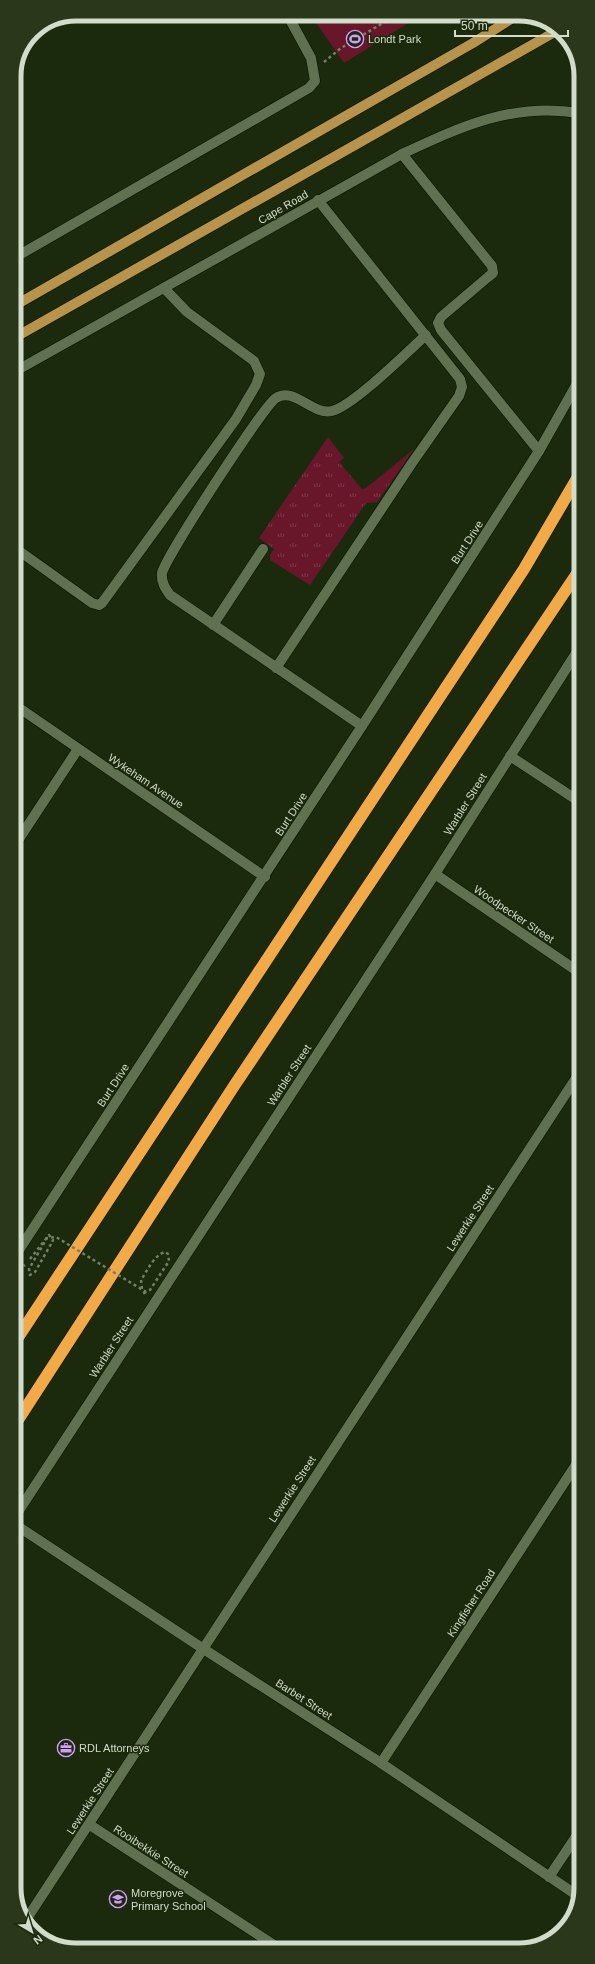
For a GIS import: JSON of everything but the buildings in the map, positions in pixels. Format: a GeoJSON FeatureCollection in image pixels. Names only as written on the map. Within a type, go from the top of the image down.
{"type":"FeatureCollection","features":[{"type":"Feature","properties":{"kind":"highway"},"geometry":{"type":"LineString","coordinates":[[21,1333],[524,569],[574,484]]}},
{"type":"Feature","properties":{"kind":"highway"},"geometry":{"type":"LineString","coordinates":[[21,1415],[238,1080],[574,578]]}},
{"type":"Feature","properties":{"kind":"main road"},"geometry":{"type":"LineString","coordinates":[[21,302],[473,43],[508,21]]}},
{"type":"Feature","properties":{"kind":"main road","name":"Cape Road"},"geometry":{"type":"LineString","coordinates":[[21,334],[553,33]]}},
{"type":"Feature","properties":{"kind":"street"},"geometry":{"type":"LineString","coordinates":[[21,254],[302,94],[315,81],[311,58],[291,21]]}},
{"type":"Feature","properties":{"kind":"street","name":"Cape Road"},"geometry":{"type":"LineString","coordinates":[[21,368],[318,200],[402,154],[457,128],[492,118],[527,112],[557,110],[574,112]]}},
{"type":"Feature","properties":{"kind":"street"},"geometry":{"type":"LineString","coordinates":[[402,154],[492,266],[493,272],[488,278],[441,317],[438,323],[441,330],[539,451]]}},
{"type":"Feature","properties":{"kind":"street"},"geometry":{"type":"LineString","coordinates":[[276,668],[412,463],[459,396],[462,386],[460,379],[426,335],[318,200]]}},
{"type":"Feature","properties":{"kind":"street"},"geometry":{"type":"LineString","coordinates":[[21,553],[92,603],[98,605],[102,604],[236,419],[256,385],[260,374],[254,361],[187,312],[164,288]]}},
{"type":"Feature","properties":{"kind":"street"},"geometry":{"type":"LineString","coordinates":[[362,726],[170,595],[163,585],[162,573],[172,553],[249,432],[271,401],[282,395],[291,396],[320,410],[330,412],[338,409],[361,393],[426,335]]}},
{"type":"Feature","properties":{"kind":"street","name":"Burt Drive"},"geometry":{"type":"LineString","coordinates":[[21,1247],[265,877],[539,451],[574,389]]}},
{"type":"Feature","properties":{"kind":"street"},"geometry":{"type":"LineString","coordinates":[[213,625],[263,549]]}},
{"type":"Feature","properties":{"kind":"street","name":"Warbler Street"},"geometry":{"type":"LineString","coordinates":[[21,1507],[435,874],[574,656]]}},
{"type":"Feature","properties":{"kind":"street","name":"Wykeham Avenue"},"geometry":{"type":"LineString","coordinates":[[21,709],[265,877]]}},
{"type":"Feature","properties":{"kind":"street"},"geometry":{"type":"LineString","coordinates":[[21,836],[78,749]]}},
{"type":"Feature","properties":{"kind":"street"},"geometry":{"type":"LineString","coordinates":[[510,756],[574,798]]}},
{"type":"Feature","properties":{"kind":"street","name":"Woodpecker Street"},"geometry":{"type":"LineString","coordinates":[[435,874],[574,969]]}},
{"type":"Feature","properties":{"kind":"street","name":"Lewerkie Street"},"geometry":{"type":"LineString","coordinates":[[31,1912],[90,1825],[202,1648],[574,1081]]}},
{"type":"Feature","properties":{"kind":"street","name":"Kingfisher Road"},"geometry":{"type":"LineString","coordinates":[[381,1763],[574,1466]]}},
{"type":"Feature","properties":{"kind":"street","name":"Barbet Street"},"geometry":{"type":"LineString","coordinates":[[21,1528],[202,1648],[381,1763],[574,1893]]}},
{"type":"Feature","properties":{"kind":"street","name":"Rooibekkie Street"},"geometry":{"type":"LineString","coordinates":[[90,1825],[271,1943]]}},
{"type":"Feature","properties":{"kind":"street"},"geometry":{"type":"LineString","coordinates":[[549,1877],[574,1840]]}},
{"type":"Feature","properties":{"kind":"path"},"geometry":{"type":"LineString","coordinates":[[315,81],[324,61],[341,48],[386,21]]}},
{"type":"Feature","properties":{"kind":"path"},"geometry":{"type":"LineString","coordinates":[[21,1269],[49,1235],[51,1238],[56,1237],[146,1292],[150,1290],[169,1261],[168,1254],[165,1252],[157,1256],[141,1280]]}},
{"type":"Feature","properties":{"kind":"path"},"geometry":{"type":"LineString","coordinates":[[47,1238],[51,1238],[52,1240],[51,1244],[35,1272],[30,1275],[29,1269],[47,1238]]}},
{"type":"Feature","properties":{"kind":"green space","name":"Londt Park"},"geometry":{"type":"Polygon","coordinates":[[[315,21],[412,21],[344,63],[315,21]]]}},
{"type":"Feature","properties":{"kind":"green space"},"geometry":{"type":"Polygon","coordinates":[[[328,437],[344,458],[339,462],[362,489],[366,488],[414,449],[377,502],[366,503],[310,585],[270,560],[270,555],[274,549],[259,538],[328,437]]]}},
{"type":"Feature","properties":{"kind":"place","name":"Londt Park"},"geometry":{"type":"Point","coordinates":[355,39]}},
{"type":"Feature","properties":{"kind":"place","name":"RDL Attorneys"},"geometry":{"type":"Point","coordinates":[66,1748]}},
{"type":"Feature","properties":{"kind":"place","name":"Moregrove Primary School"},"geometry":{"type":"Point","coordinates":[118,1899]}}]}
